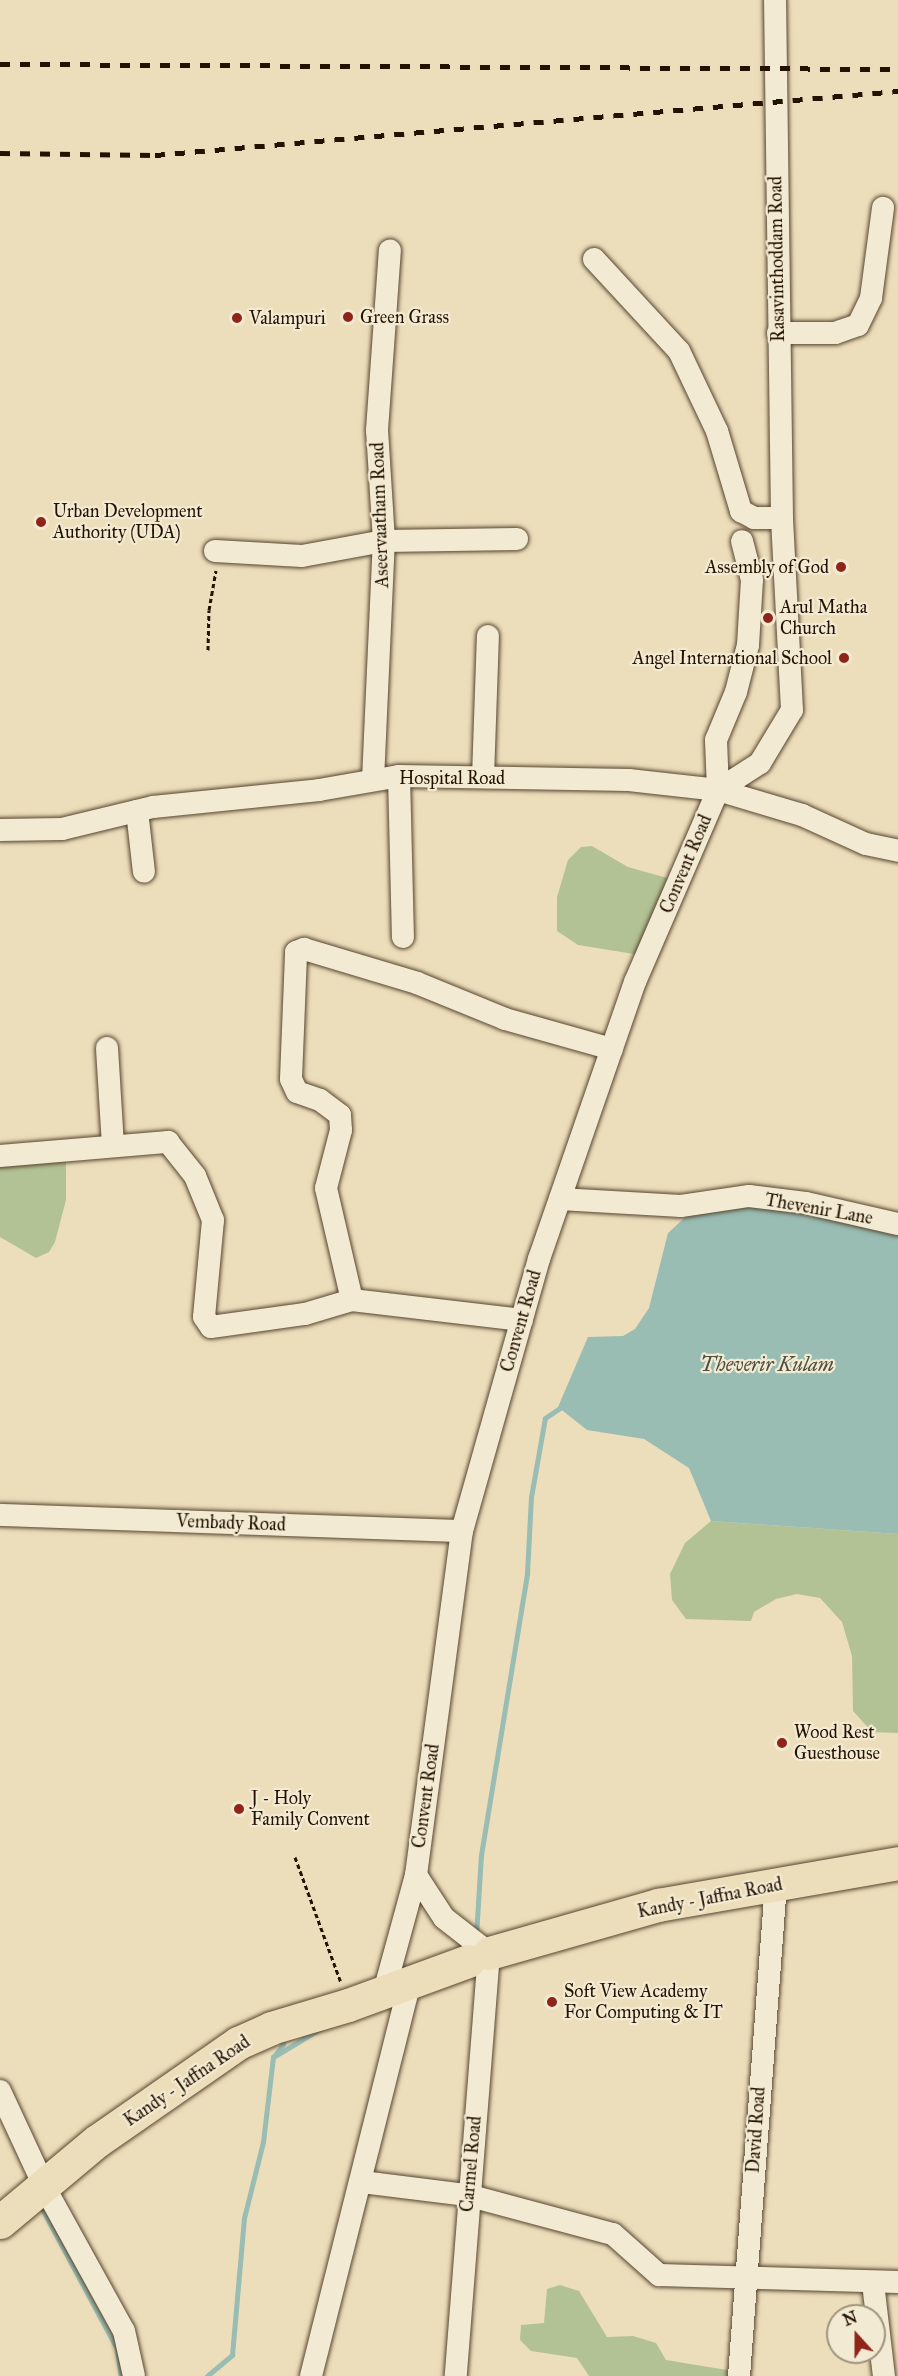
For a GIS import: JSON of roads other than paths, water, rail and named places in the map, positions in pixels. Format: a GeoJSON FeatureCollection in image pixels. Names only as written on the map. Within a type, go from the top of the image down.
{"type":"FeatureCollection","features":[{"type":"Feature","properties":{"kind":"highway","name":"Kandy - Jaffna Road"},"geometry":{"type":"LineString","coordinates":[[0,2222],[45,2188],[97,2141],[238,2043],[271,2028],[348,2005],[478,1957],[658,1905],[898,1863]]}},
{"type":"Feature","properties":{"kind":"street","name":"Rasavinthoddam Road"},"geometry":{"type":"LineString","coordinates":[[718,790],[759,763],[792,710],[782,518],[775,0]]}},
{"type":"Feature","properties":{"kind":"street"},"geometry":{"type":"LineString","coordinates":[[778,333],[836,333],[858,325],[871,298],[883,208]]}},
{"type":"Feature","properties":{"kind":"street","name":"Aseervaatham Road"},"geometry":{"type":"LineString","coordinates":[[373,780],[384,541],[377,430],[390,250]]}},
{"type":"Feature","properties":{"kind":"street"},"geometry":{"type":"LineString","coordinates":[[594,259],[679,351],[717,431],[741,511],[754,518],[782,518]]}},
{"type":"Feature","properties":{"kind":"street"},"geometry":{"type":"LineString","coordinates":[[215,551],[302,556],[384,541],[517,539]]}},
{"type":"Feature","properties":{"kind":"street"},"geometry":{"type":"LineString","coordinates":[[718,790],[716,740],[736,692],[748,645],[752,580],[742,541]]}},
{"type":"Feature","properties":{"kind":"street"},"geometry":{"type":"LineString","coordinates":[[483,777],[488,636]]}},
{"type":"Feature","properties":{"kind":"street"},"geometry":{"type":"LineString","coordinates":[[399,776],[403,937]]}},
{"type":"Feature","properties":{"kind":"street","name":"Hospital Road"},"geometry":{"type":"LineString","coordinates":[[0,830],[62,829],[137,811],[399,776],[629,780],[718,790],[802,815],[866,844],[898,851]]}},
{"type":"Feature","properties":{"kind":"street","name":"Convent Road"},"geometry":{"type":"LineString","coordinates":[[311,2376],[362,2182],[397,1987],[416,1875],[462,1531],[522,1320],[560,1199],[635,982],[718,790]]}},
{"type":"Feature","properties":{"kind":"street"},"geometry":{"type":"LineString","coordinates":[[137,811],[144,872]]}},
{"type":"Feature","properties":{"kind":"street"},"geometry":{"type":"LineString","coordinates":[[352,1300],[326,1188],[340,1130],[340,1115],[320,1100],[297,1092],[291,1079],[296,952],[304,950],[417,982],[505,1019],[612,1049]]}},
{"type":"Feature","properties":{"kind":"street"},"geometry":{"type":"LineString","coordinates":[[107,1048],[113,1146]]}},
{"type":"Feature","properties":{"kind":"street"},"geometry":{"type":"LineString","coordinates":[[0,1156],[168,1142],[195,1176],[213,1220],[204,1317],[210,1327],[314,1313],[352,1300],[522,1320]]}},
{"type":"Feature","properties":{"kind":"street","name":"Thevenir Lane"},"geometry":{"type":"LineString","coordinates":[[560,1199],[681,1206],[749,1196],[806,1203],[898,1224]]}},
{"type":"Feature","properties":{"kind":"street","name":"Vembady Road"},"geometry":{"type":"LineString","coordinates":[[0,1515],[462,1531]]}},
{"type":"Feature","properties":{"kind":"street"},"geometry":{"type":"LineString","coordinates":[[416,1875],[444,1918],[478,1957]]}},
{"type":"Feature","properties":{"kind":"street","name":"David Road"},"geometry":{"type":"LineString","coordinates":[[739,2376],[744,2279],[776,1884]]}},
{"type":"Feature","properties":{"kind":"street","name":"Carmel Road"},"geometry":{"type":"LineString","coordinates":[[456,2376],[478,1957]]}},
{"type":"Feature","properties":{"kind":"street"},"geometry":{"type":"LineString","coordinates":[[0,2091],[45,2188],[124,2331],[134,2376]]}},
{"type":"Feature","properties":{"kind":"street"},"geometry":{"type":"LineString","coordinates":[[362,2182],[467,2194],[613,2234],[659,2276],[898,2282]]}},
{"type":"Feature","properties":{"kind":"street"},"geometry":{"type":"LineString","coordinates":[[873,2283],[884,2376]]}},
{"type":"Feature","properties":{"kind":"water","name":"Theverir Kulam"},"geometry":{"type":"Polygon","coordinates":[[[771,1203],[898,1231],[898,1534],[711,1521],[689,1468],[644,1439],[587,1430],[558,1407],[588,1337],[623,1336],[635,1329],[649,1308],[668,1233],[693,1210],[771,1203]]]}},
{"type":"Feature","properties":{"kind":"waterway"},"geometry":{"type":"LineString","coordinates":[[476,1936],[481,1855],[527,1573],[531,1497],[545,1418],[564,1405]]}},
{"type":"Feature","properties":{"kind":"waterway"},"geometry":{"type":"LineString","coordinates":[[207,2376],[232,2355],[244,2218],[263,2142],[273,2057],[320,2029]]}},
{"type":"Feature","properties":{"kind":"waterway"},"geometry":{"type":"LineString","coordinates":[[275,2055],[283,2044],[282,2037]]}},
{"type":"Feature","properties":{"kind":"waterway"},"geometry":{"type":"LineString","coordinates":[[41,2207],[117,2349],[121,2376]]}},
{"type":"Feature","properties":{"kind":"railway"},"geometry":{"type":"LineString","coordinates":[[0,64],[898,69]]}},
{"type":"Feature","properties":{"kind":"railway"},"geometry":{"type":"LineString","coordinates":[[0,153],[155,155],[898,91]]}},
{"type":"Feature","properties":{"kind":"place","name":"Green Grass"},"geometry":{"type":"Point","coordinates":[348,317]}},
{"type":"Feature","properties":{"kind":"place","name":"Valampuri"},"geometry":{"type":"Point","coordinates":[237,318]}},
{"type":"Feature","properties":{"kind":"place","name":"Urban Development Authority (UDA)"},"geometry":{"type":"Point","coordinates":[41,522]}},
{"type":"Feature","properties":{"kind":"place","name":"Assembly of God"},"geometry":{"type":"Point","coordinates":[841,567]}},
{"type":"Feature","properties":{"kind":"place","name":"Arul Matha Church"},"geometry":{"type":"Point","coordinates":[768,618]}},
{"type":"Feature","properties":{"kind":"place","name":"Angel International School"},"geometry":{"type":"Point","coordinates":[844,658]}},
{"type":"Feature","properties":{"kind":"place","name":"Wood Rest Guesthouse"},"geometry":{"type":"Point","coordinates":[782,1743]}},
{"type":"Feature","properties":{"kind":"place","name":"J - Holy Family Convent"},"geometry":{"type":"Point","coordinates":[239,1809]}},
{"type":"Feature","properties":{"kind":"place","name":"Soft View Academy For Computing & IT"},"geometry":{"type":"Point","coordinates":[552,2002]}}]}
